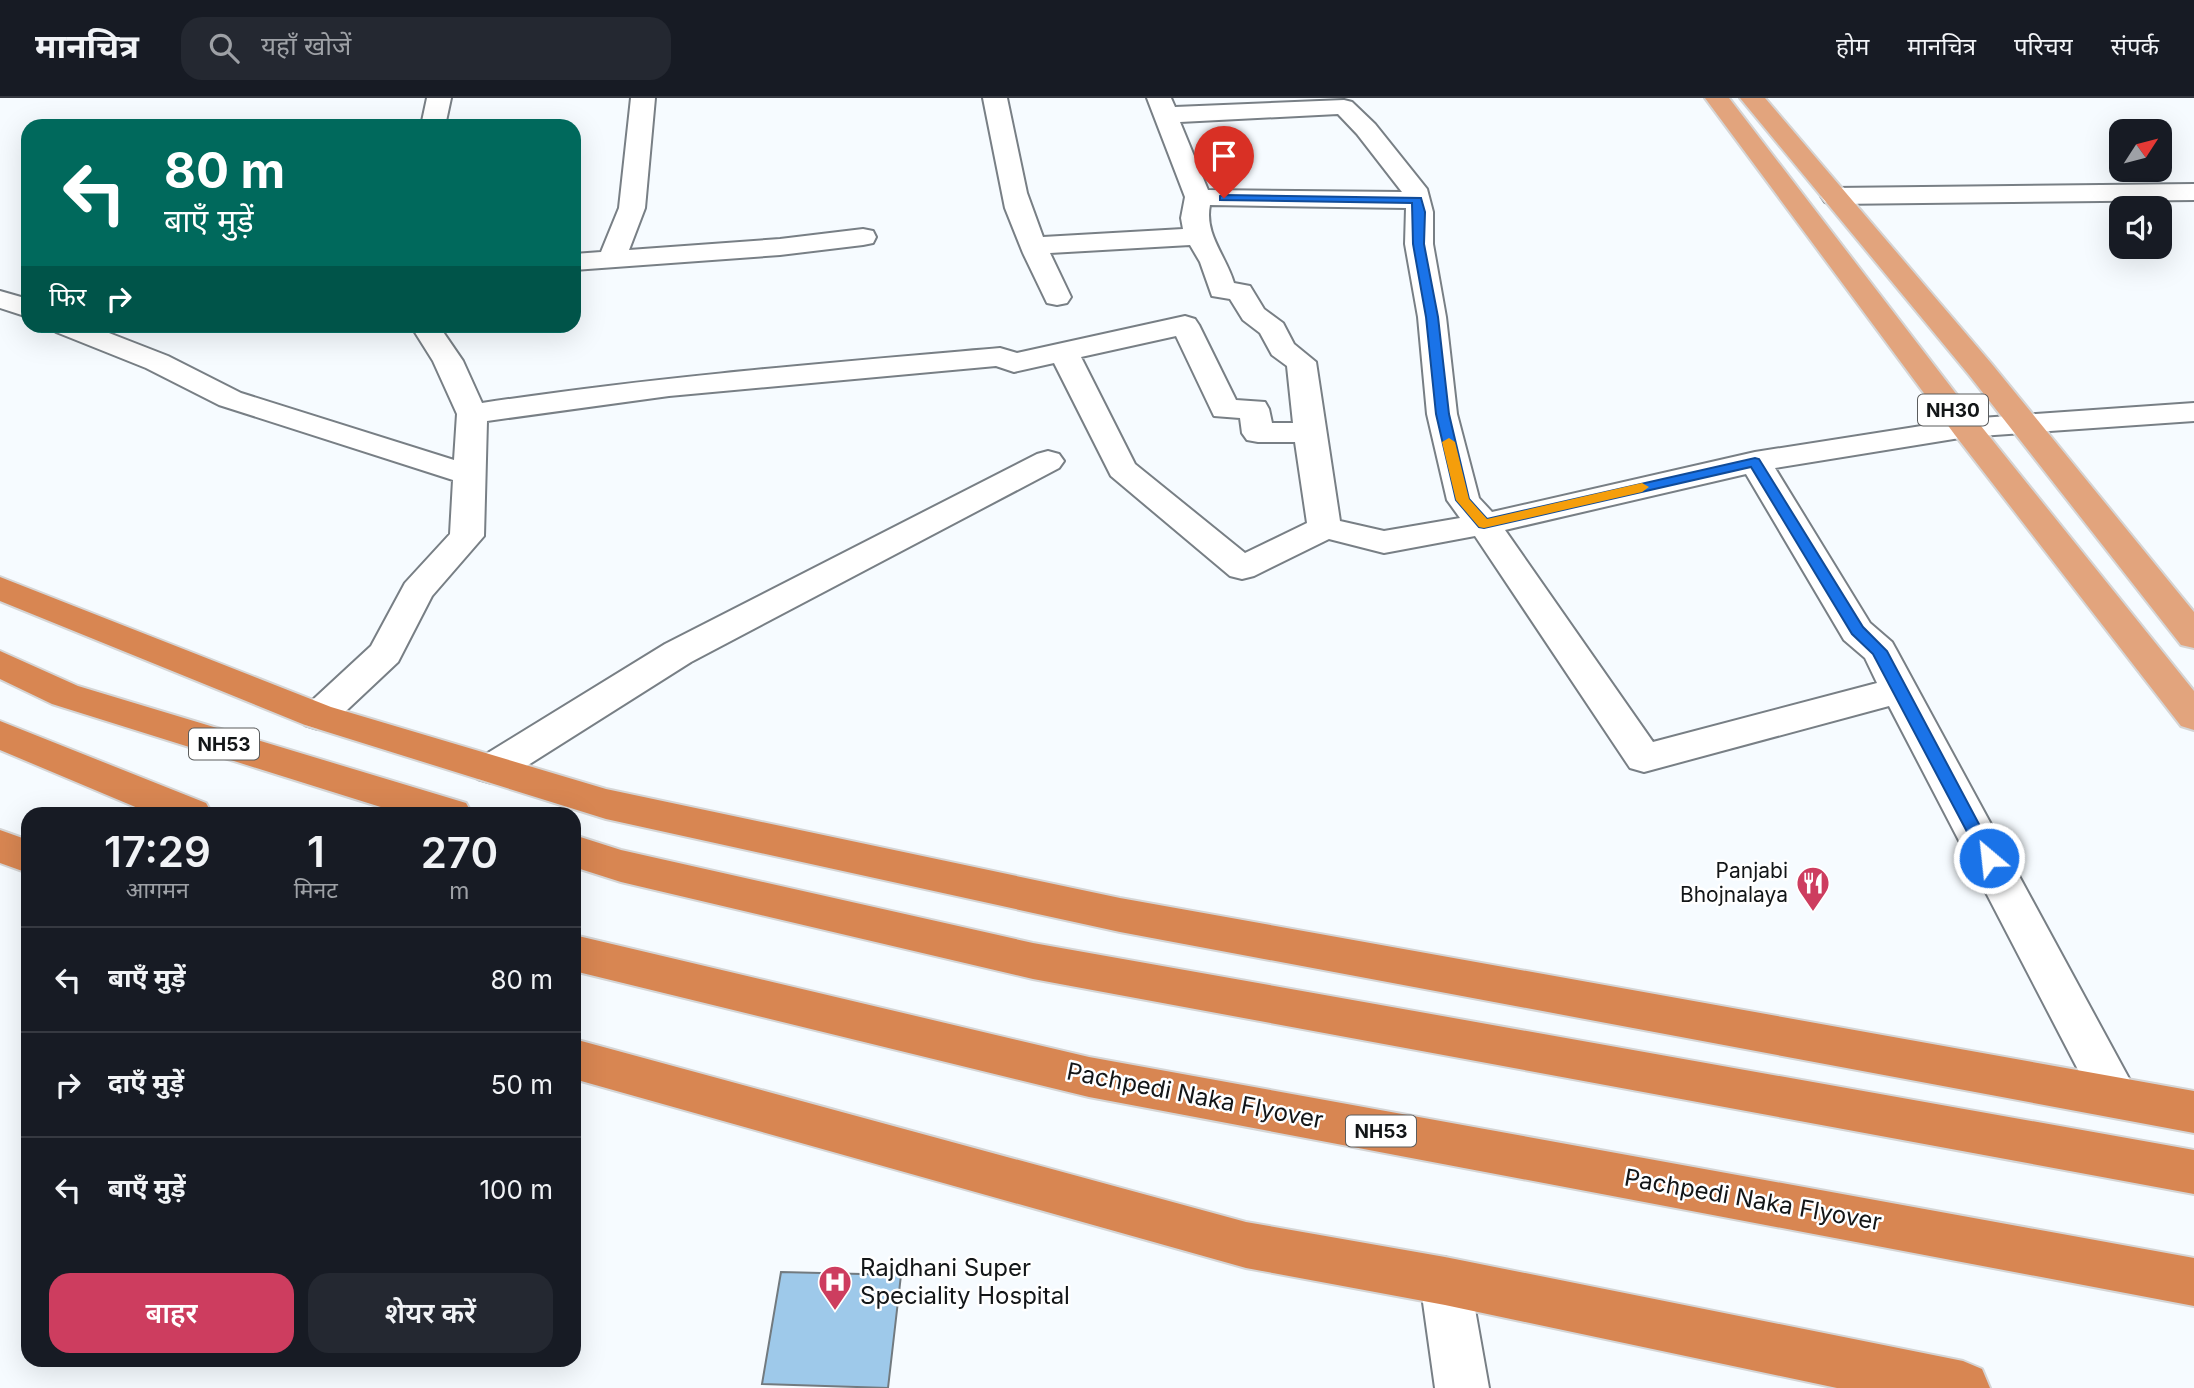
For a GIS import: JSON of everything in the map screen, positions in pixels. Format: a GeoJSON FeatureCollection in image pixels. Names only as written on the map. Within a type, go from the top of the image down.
{"type":"FeatureCollection","features":[{"type":"Feature","properties":{"kind":"highway"},"geometry":{"type":"LineString","coordinates":[[0,588],[318,716],[606,804],[1120,915],[2194,1112]]}},
{"type":"Feature","properties":{"kind":"highway","name":"NH53"},"geometry":{"type":"LineString","coordinates":[[0,664],[65,695],[429,807]]}},
{"type":"Feature","properties":{"kind":"highway"},"geometry":{"type":"LineString","coordinates":[[0,735],[175,807]]}},
{"type":"Feature","properties":{"kind":"highway"},"geometry":{"type":"LineString","coordinates":[[0,846],[21,854]]}},
{"type":"Feature","properties":{"kind":"highway"},"geometry":{"type":"LineString","coordinates":[[581,853],[621,866],[1033,961],[2194,1172]]}},
{"type":"Feature","properties":{"kind":"highway","name":"Pachpedi Naka Flyover"},"geometry":{"type":"LineString","coordinates":[[581,955],[1088,1077],[2194,1282]]}},
{"type":"Feature","properties":{"kind":"highway"},"geometry":{"type":"LineString","coordinates":[[581,1061],[1247,1245],[1445,1282],[1963,1388]]}},
{"type":"Feature","properties":{"kind":"main road","name":"NH30"},"geometry":{"type":"LineString","coordinates":[[1717,98],[1966,428],[2194,717]]}},
{"type":"Feature","properties":{"kind":"main road","name":"NH30"},"geometry":{"type":"LineString","coordinates":[[1752,98],[2024,424],[2194,636]]}},
{"type":"Feature","properties":{"kind":"street"},"geometry":{"type":"LineString","coordinates":[[434,119],[439,98]]}},
{"type":"Feature","properties":{"kind":"street"},"geometry":{"type":"LineString","coordinates":[[611,260],[632,208],[643,98]]}},
{"type":"Feature","properties":{"kind":"street"},"geometry":{"type":"LineString","coordinates":[[995,98],[1004,127],[1009,176],[1024,226],[1057,297]]}},
{"type":"Feature","properties":{"kind":"street"},"geometry":{"type":"LineString","coordinates":[[1325,528],[1316,495],[1301,362],[1282,349],[1273,329],[1253,314],[1240,292],[1222,290],[1214,262],[1198,236],[1194,218],[1198,197],[1162,107],[1344,107],[1380,146],[1414,190],[1420,212],[1419,244],[1432,317],[1442,414],[1463,500],[1484,524],[1644,758],[1900,690]]}},
{"type":"Feature","properties":{"kind":"street"},"geometry":{"type":"LineString","coordinates":[[1834,196],[2194,192]]}},
{"type":"Feature","properties":{"kind":"street"},"geometry":{"type":"LineString","coordinates":[[1198,197],[1417,200]]}},
{"type":"Feature","properties":{"kind":"street"},"geometry":{"type":"LineString","coordinates":[[1033,246],[1198,236]]}},
{"type":"Feature","properties":{"kind":"street"},"geometry":{"type":"LineString","coordinates":[[581,262],[780,247],[863,237]]}},
{"type":"Feature","properties":{"kind":"street"},"geometry":{"type":"LineString","coordinates":[[0,299],[21,306]]}},
{"type":"Feature","properties":{"kind":"street"},"geometry":{"type":"LineString","coordinates":[[472,414],[547,401],[766,377],[1000,357],[1014,363],[1185,325],[1225,409],[1254,409],[1258,433],[1311,432]]}},
{"type":"Feature","properties":{"kind":"street"},"geometry":{"type":"LineString","coordinates":[[84,333],[157,362],[230,399],[470,475]]}},
{"type":"Feature","properties":{"kind":"street"},"geometry":{"type":"LineString","coordinates":[[318,716],[385,653],[417,591],[467,536],[472,414],[448,361],[430,333]]}},
{"type":"Feature","properties":{"kind":"street"},"geometry":{"type":"LineString","coordinates":[[1064,352],[1122,469],[1242,568],[1325,528],[1384,541],[1484,524],[1755,462],[1966,428],[2194,412]]}},
{"type":"Feature","properties":{"kind":"street"},"geometry":{"type":"LineString","coordinates":[[492,769],[678,653],[1048,461]]}},
{"type":"Feature","properties":{"kind":"street"},"geometry":{"type":"LineString","coordinates":[[1755,462],[1857,631],[1879,651],[2116,1098]]}},
{"type":"Feature","properties":{"kind":"street"},"geometry":{"type":"LineString","coordinates":[[1445,1282],[1462,1388]]}},
{"type":"Feature","properties":{"kind":"building"},"geometry":{"type":"Polygon","coordinates":[[[781,1272],[901,1275],[888,1388],[762,1384],[781,1272]]]}},
{"type":"Feature","properties":{"kind":"slow traffic"},"geometry":{"type":"LineString","coordinates":[[1449,442],[1463,500],[1484,524],[1642,487]]}},
{"type":"Feature","properties":{"kind":"place","name":"Panjabi Bhojnalaya"},"geometry":{"type":"Point","coordinates":[1813,913]}},
{"type":"Feature","properties":{"kind":"place","name":"Rajdhani Super Speciality Hospital"},"geometry":{"type":"Point","coordinates":[835,1312]}},
{"type":"Feature","properties":{"kind":"route"},"geometry":{"type":"LineString","coordinates":[[1224,198],[1417,200],[1420,212],[1419,244],[1432,317],[1442,414],[1463,500],[1484,524],[1755,462],[1857,631],[1879,651],[1989,858]]}}]}
